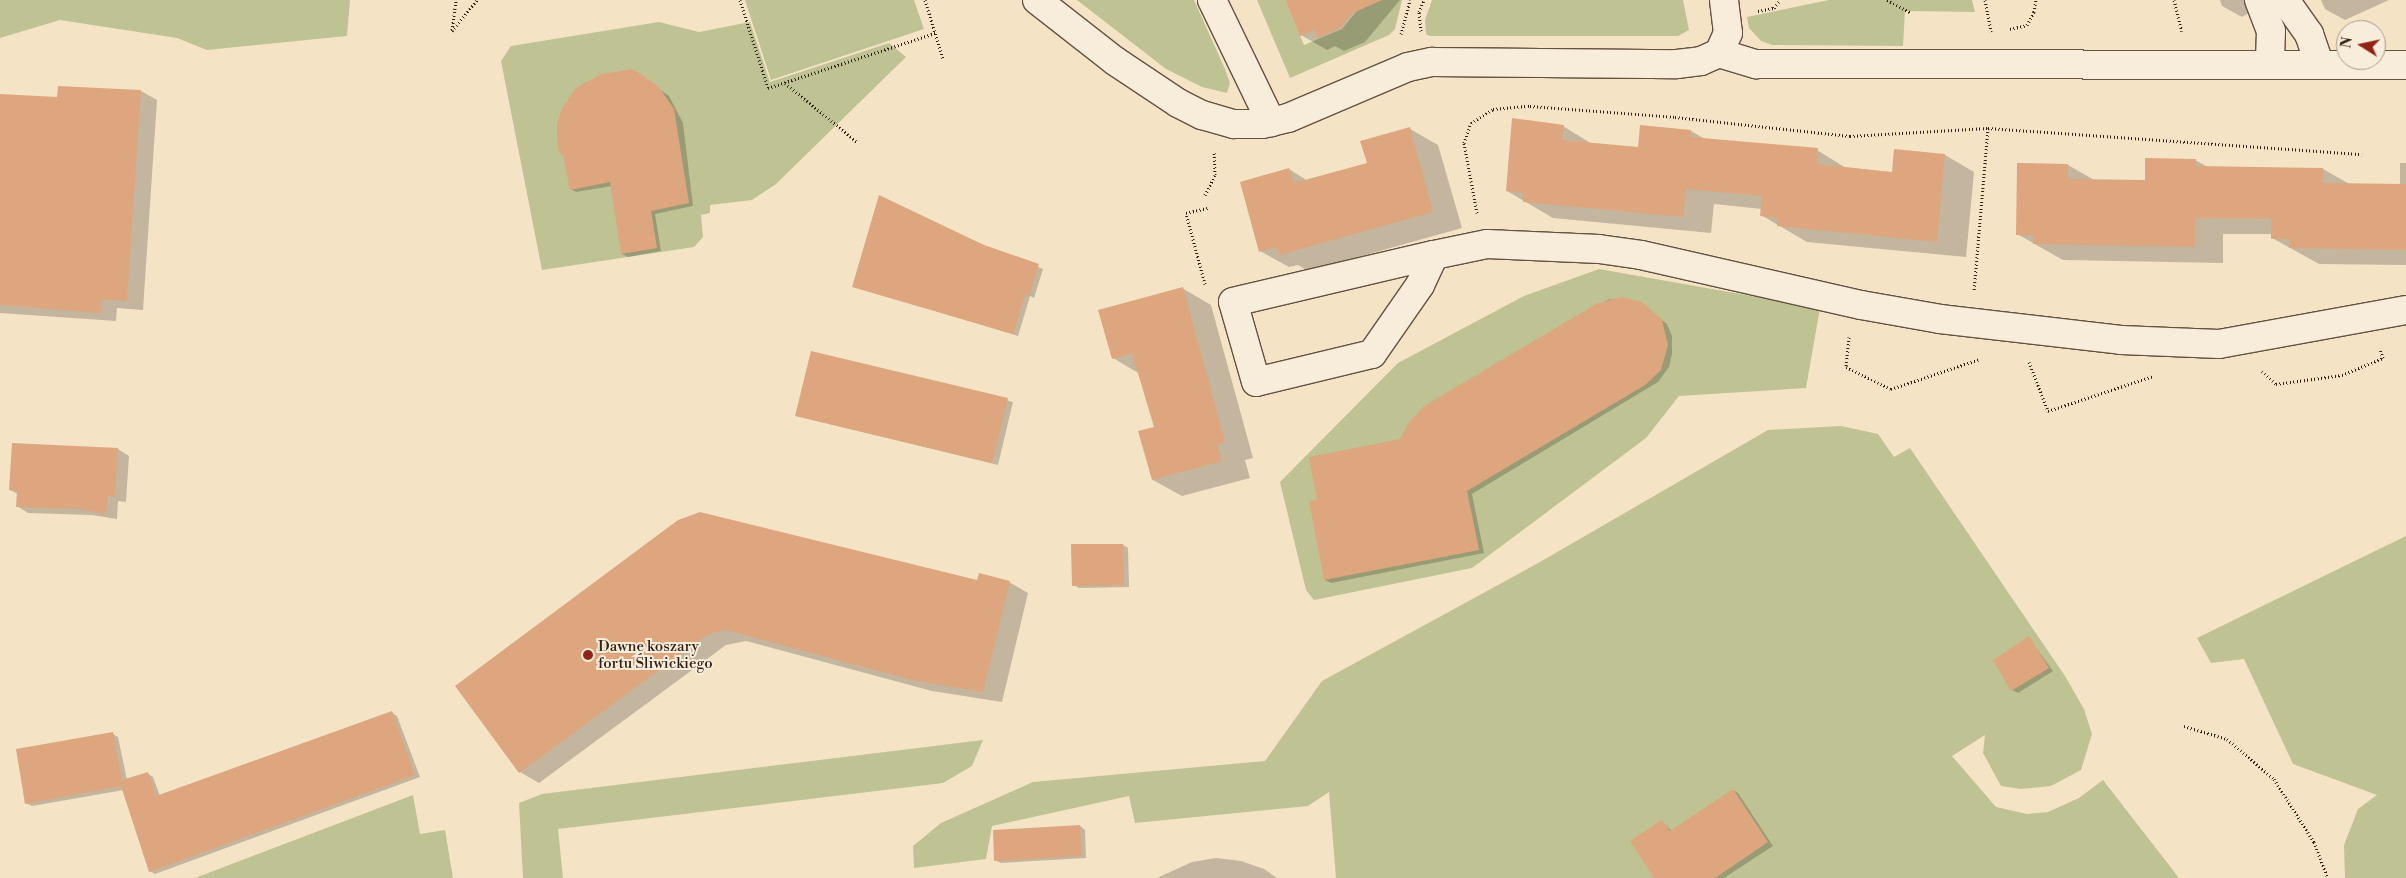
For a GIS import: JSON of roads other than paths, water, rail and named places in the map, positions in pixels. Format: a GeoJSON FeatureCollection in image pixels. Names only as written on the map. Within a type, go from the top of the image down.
{"type":"FeatureCollection","features":[{"type":"Feature","properties":{"kind":"street"},"geometry":{"type":"LineString","coordinates":[[1037,0],[1129,72],[1178,103],[1202,115],[1234,124],[1271,122],[1288,118],[1381,77],[1432,62],[1677,64],[1701,61],[1719,52],[1728,34],[1724,0]]}},
{"type":"Feature","properties":{"kind":"street"},"geometry":{"type":"LineString","coordinates":[[1212,0],[1271,122]]}},
{"type":"Feature","properties":{"kind":"street"},"geometry":{"type":"LineString","coordinates":[[2259,0],[2271,31],[2270,63]]}},
{"type":"Feature","properties":{"kind":"street"},"geometry":{"type":"LineString","coordinates":[[2285,0],[2309,34],[2319,63]]}},
{"type":"Feature","properties":{"kind":"street"},"geometry":{"type":"LineString","coordinates":[[1719,52],[1756,64],[2319,63],[2406,65]]}},
{"type":"Feature","properties":{"kind":"street"},"geometry":{"type":"LineString","coordinates":[[1434,255],[1420,285],[1372,354],[1256,382],[1233,302],[1434,255],[1486,244],[1599,249],[1940,319],[2121,340],[2219,344],[2406,310]]}},
{"type":"Feature","properties":{"kind":"place","name":"Dawne koszary fortu Śliwickiego"},"geometry":{"type":"Point","coordinates":[588,655]}}]}
